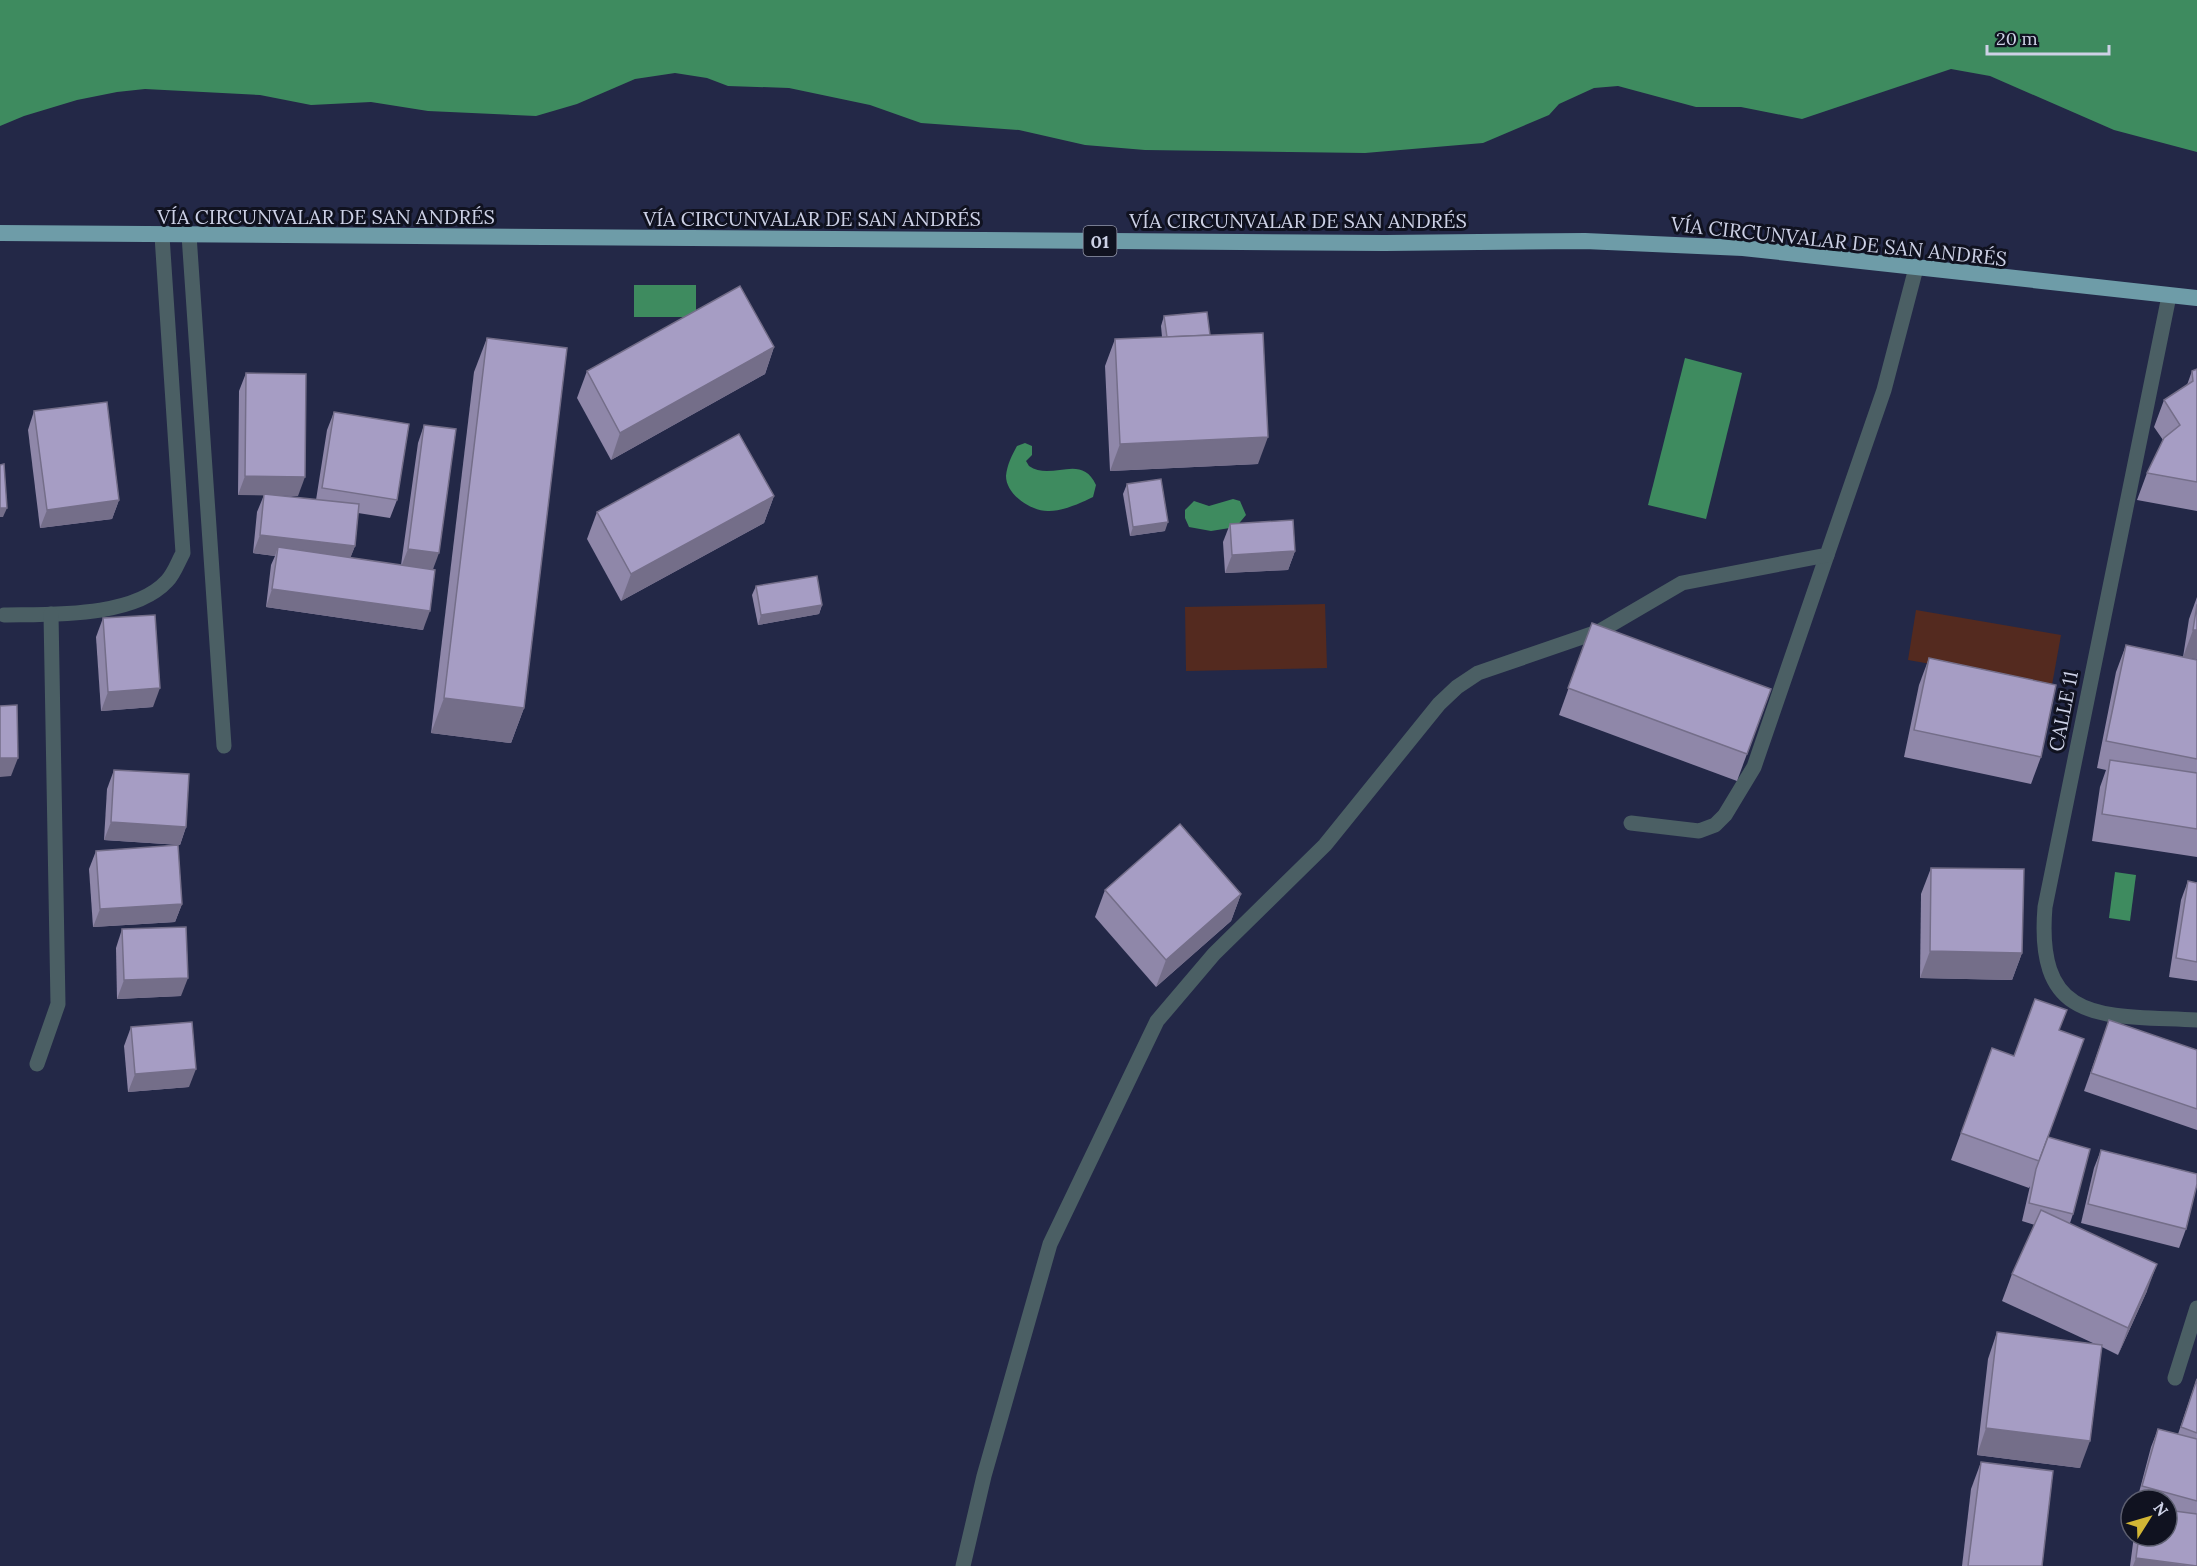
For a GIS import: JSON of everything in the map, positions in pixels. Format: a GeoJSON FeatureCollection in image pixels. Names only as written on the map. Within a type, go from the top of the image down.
{"type":"FeatureCollection","features":[{"type":"Feature","properties":{"kind":"highway","name":"VÍA CIRCUNVALAR DE SAN ANDRÉS"},"geometry":{"type":"LineString","coordinates":[[0,233],[162,236],[1385,243],[1585,240],[1743,248],[2197,298]]}},
{"type":"Feature","properties":{"kind":"street"},"geometry":{"type":"LineString","coordinates":[[4,615],[51,614],[115,608],[149,595],[168,581],[183,553],[162,236]]}},
{"type":"Feature","properties":{"kind":"street"},"geometry":{"type":"LineString","coordinates":[[189,236],[224,746]]}},
{"type":"Feature","properties":{"kind":"street"},"geometry":{"type":"LineString","coordinates":[[1631,823],[1699,831],[1715,825],[1725,815],[1754,767],[1884,390],[1916,268]]}},
{"type":"Feature","properties":{"kind":"street","name":"CALLE 11"},"geometry":{"type":"LineString","coordinates":[[2169,296],[2048,895],[2043,936],[2048,968],[2066,998],[2084,1009],[2103,1015],[2197,1020]]}},
{"type":"Feature","properties":{"kind":"street"},"geometry":{"type":"LineString","coordinates":[[963,1566],[984,1476],[1050,1244],[1157,1022],[1186,985],[1325,845],[1438,704],[1457,687],[1478,673],[1600,631],[1682,583],[1827,555]]}},
{"type":"Feature","properties":{"kind":"street"},"geometry":{"type":"LineString","coordinates":[[37,1064],[57,1004],[51,614]]}},
{"type":"Feature","properties":{"kind":"street"},"geometry":{"type":"LineString","coordinates":[[2175,1378],[2197,1308]]}},
{"type":"Feature","properties":{"kind":"shaded area"},"geometry":{"type":"Polygon","coordinates":[[[0,0],[2197,0],[2197,152],[2114,130],[1990,76],[1951,69],[1802,119],[1741,107],[1696,107],[1618,86],[1594,88],[1559,104],[1549,115],[1483,143],[1365,153],[1145,150],[1085,145],[1019,130],[921,123],[870,105],[789,88],[728,86],[707,78],[675,73],[635,79],[577,104],[536,116],[428,111],[371,102],[311,105],[260,95],[145,89],[77,100],[0,126],[0,0]]]}},
{"type":"Feature","properties":{"kind":"shaded area"},"geometry":{"type":"Polygon","coordinates":[[[634,285],[696,285],[696,317],[634,317],[634,285]]]}},
{"type":"Feature","properties":{"kind":"shaded area"},"geometry":{"type":"Polygon","coordinates":[[[1685,358],[1742,373],[1706,519],[1648,505],[1685,358]]]}},
{"type":"Feature","properties":{"kind":"shaded area"},"geometry":{"type":"Polygon","coordinates":[[[1025,443],[1032,446],[1032,455],[1026,461],[1029,466],[1047,471],[1082,470],[1090,475],[1096,485],[1093,497],[1054,511],[1035,509],[1021,501],[1010,490],[1006,476],[1017,446],[1025,443]]]}},
{"type":"Feature","properties":{"kind":"shaded area"},"geometry":{"type":"Polygon","coordinates":[[[1233,499],[1240,501],[1246,515],[1236,527],[1211,531],[1189,527],[1185,518],[1185,510],[1194,501],[1209,506],[1233,499]]]}},
{"type":"Feature","properties":{"kind":"shaded area"},"geometry":{"type":"Polygon","coordinates":[[[1325,604],[1327,668],[1186,671],[1185,607],[1325,604]]]}},
{"type":"Feature","properties":{"kind":"shaded area"},"geometry":{"type":"Polygon","coordinates":[[[1916,610],[2061,635],[2052,685],[1908,660],[1916,610]]]}},
{"type":"Feature","properties":{"kind":"shaded area"},"geometry":{"type":"Polygon","coordinates":[[[2115,872],[2136,875],[2130,921],[2109,918],[2115,872]]]}},
{"type":"Feature","properties":{"kind":"building"},"geometry":{"type":"Polygon","coordinates":[[[740,286],[774,347],[620,433],[587,371],[740,286]]]}},
{"type":"Feature","properties":{"kind":"building"},"geometry":{"type":"Polygon","coordinates":[[[1207,312],[1210,335],[1167,337],[1164,316],[1207,312]]]}},
{"type":"Feature","properties":{"kind":"building"},"geometry":{"type":"Polygon","coordinates":[[[1263,333],[1268,437],[1120,444],[1115,339],[1263,333]]]}},
{"type":"Feature","properties":{"kind":"building"},"geometry":{"type":"Polygon","coordinates":[[[487,338],[567,348],[524,708],[444,698],[487,338]]]}},
{"type":"Feature","properties":{"kind":"building"},"geometry":{"type":"Polygon","coordinates":[[[2197,369],[2197,482],[2147,473],[2164,438],[2180,425],[2164,400],[2193,381],[2192,371],[2197,369]]]}},
{"type":"Feature","properties":{"kind":"building"},"geometry":{"type":"Polygon","coordinates":[[[246,373],[306,374],[305,477],[245,476],[246,373]]]}},
{"type":"Feature","properties":{"kind":"building"},"geometry":{"type":"Polygon","coordinates":[[[107,402],[119,500],[47,510],[34,411],[107,402]]]}},
{"type":"Feature","properties":{"kind":"building"},"geometry":{"type":"Polygon","coordinates":[[[334,412],[409,424],[397,500],[322,488],[334,412]]]}},
{"type":"Feature","properties":{"kind":"building"},"geometry":{"type":"Polygon","coordinates":[[[424,425],[456,429],[439,553],[408,549],[424,425]]]}},
{"type":"Feature","properties":{"kind":"building"},"geometry":{"type":"Polygon","coordinates":[[[739,434],[774,496],[631,574],[597,512],[739,434]]]}},
{"type":"Feature","properties":{"kind":"building"},"geometry":{"type":"Polygon","coordinates":[[[4,464],[7,508],[0,508],[0,465],[4,464]]]}},
{"type":"Feature","properties":{"kind":"building"},"geometry":{"type":"Polygon","coordinates":[[[1161,479],[1168,522],[1133,527],[1127,484],[1161,479]]]}},
{"type":"Feature","properties":{"kind":"building"},"geometry":{"type":"Polygon","coordinates":[[[264,494],[359,504],[355,546],[260,535],[264,494]]]}},
{"type":"Feature","properties":{"kind":"building"},"geometry":{"type":"Polygon","coordinates":[[[1293,520],[1295,551],[1232,555],[1230,524],[1293,520]]]}},
{"type":"Feature","properties":{"kind":"building"},"geometry":{"type":"Polygon","coordinates":[[[278,547],[435,570],[430,611],[272,589],[278,547]]]}},
{"type":"Feature","properties":{"kind":"building"},"geometry":{"type":"Polygon","coordinates":[[[817,576],[822,605],[761,615],[756,586],[817,576]]]}},
{"type":"Feature","properties":{"kind":"building"},"geometry":{"type":"Polygon","coordinates":[[[2197,604],[2197,630],[2193,630],[2197,604]]]}},
{"type":"Feature","properties":{"kind":"building"},"geometry":{"type":"Polygon","coordinates":[[[155,615],[160,688],[108,692],[103,618],[155,615]]]}},
{"type":"Feature","properties":{"kind":"building"},"geometry":{"type":"Polygon","coordinates":[[[1592,623],[1771,689],[1747,754],[1568,688],[1592,623]]]}},
{"type":"Feature","properties":{"kind":"building"},"geometry":{"type":"Polygon","coordinates":[[[2126,645],[2197,660],[2197,759],[2106,741],[2126,645]]]}},
{"type":"Feature","properties":{"kind":"building"},"geometry":{"type":"Polygon","coordinates":[[[1929,658],[2056,685],[2041,757],[1914,730],[1929,658]]]}},
{"type":"Feature","properties":{"kind":"building"},"geometry":{"type":"Polygon","coordinates":[[[17,705],[18,758],[0,758],[0,706],[17,705]]]}},
{"type":"Feature","properties":{"kind":"building"},"geometry":{"type":"Polygon","coordinates":[[[2110,760],[2197,773],[2197,829],[2102,814],[2110,760]]]}},
{"type":"Feature","properties":{"kind":"building"},"geometry":{"type":"Polygon","coordinates":[[[114,770],[189,774],[186,827],[111,822],[114,770]]]}},
{"type":"Feature","properties":{"kind":"building"},"geometry":{"type":"Polygon","coordinates":[[[1180,824],[1241,894],[1166,960],[1105,890],[1180,824]]]}},
{"type":"Feature","properties":{"kind":"building"},"geometry":{"type":"Polygon","coordinates":[[[178,845],[182,904],[100,909],[96,851],[178,845]]]}},
{"type":"Feature","properties":{"kind":"building"},"geometry":{"type":"Polygon","coordinates":[[[1931,868],[2024,869],[2022,953],[1930,951],[1931,868]]]}},
{"type":"Feature","properties":{"kind":"building"},"geometry":{"type":"Polygon","coordinates":[[[2188,881],[2197,883],[2197,962],[2176,958],[2188,881]]]}},
{"type":"Feature","properties":{"kind":"building"},"geometry":{"type":"Polygon","coordinates":[[[186,927],[188,978],[124,980],[122,929],[186,927]]]}},
{"type":"Feature","properties":{"kind":"building"},"geometry":{"type":"Polygon","coordinates":[[[2035,999],[2067,1010],[2059,1030],[2084,1039],[2039,1161],[1961,1133],[1992,1048],[2014,1056],[2035,999]]]}},
{"type":"Feature","properties":{"kind":"building"},"geometry":{"type":"Polygon","coordinates":[[[2109,1020],[2197,1050],[2197,1109],[2091,1073],[2109,1020]]]}},
{"type":"Feature","properties":{"kind":"building"},"geometry":{"type":"Polygon","coordinates":[[[192,1022],[196,1069],[135,1074],[131,1027],[192,1022]]]}},
{"type":"Feature","properties":{"kind":"building"},"geometry":{"type":"Polygon","coordinates":[[[2048,1137],[2090,1149],[2073,1214],[2029,1203],[2036,1169],[2048,1137]]]}},
{"type":"Feature","properties":{"kind":"building"},"geometry":{"type":"Polygon","coordinates":[[[2101,1150],[2197,1174],[2197,1184],[2186,1229],[2088,1204],[2101,1150]]]}},
{"type":"Feature","properties":{"kind":"building"},"geometry":{"type":"Polygon","coordinates":[[[2041,1210],[2157,1264],[2128,1328],[2012,1274],[2041,1210]]]}},
{"type":"Feature","properties":{"kind":"building"},"geometry":{"type":"Polygon","coordinates":[[[1997,1332],[2102,1345],[2090,1441],[1986,1428],[1997,1332]]]}},
{"type":"Feature","properties":{"kind":"building"},"geometry":{"type":"Polygon","coordinates":[[[2197,1379],[2197,1433],[2181,1427],[2197,1379]]]}},
{"type":"Feature","properties":{"kind":"building"},"geometry":{"type":"Polygon","coordinates":[[[2158,1429],[2197,1439],[2197,1501],[2179,1496],[2179,1488],[2142,1486],[2158,1429]]]}},
{"type":"Feature","properties":{"kind":"building"},"geometry":{"type":"Polygon","coordinates":[[[1981,1462],[2053,1471],[2042,1566],[1968,1566],[1981,1462]]]}},
{"type":"Feature","properties":{"kind":"building"},"geometry":{"type":"Polygon","coordinates":[[[2179,1512],[2197,1514],[2197,1566],[2136,1558],[2137,1548],[2179,1548],[2179,1512]]]}}]}
